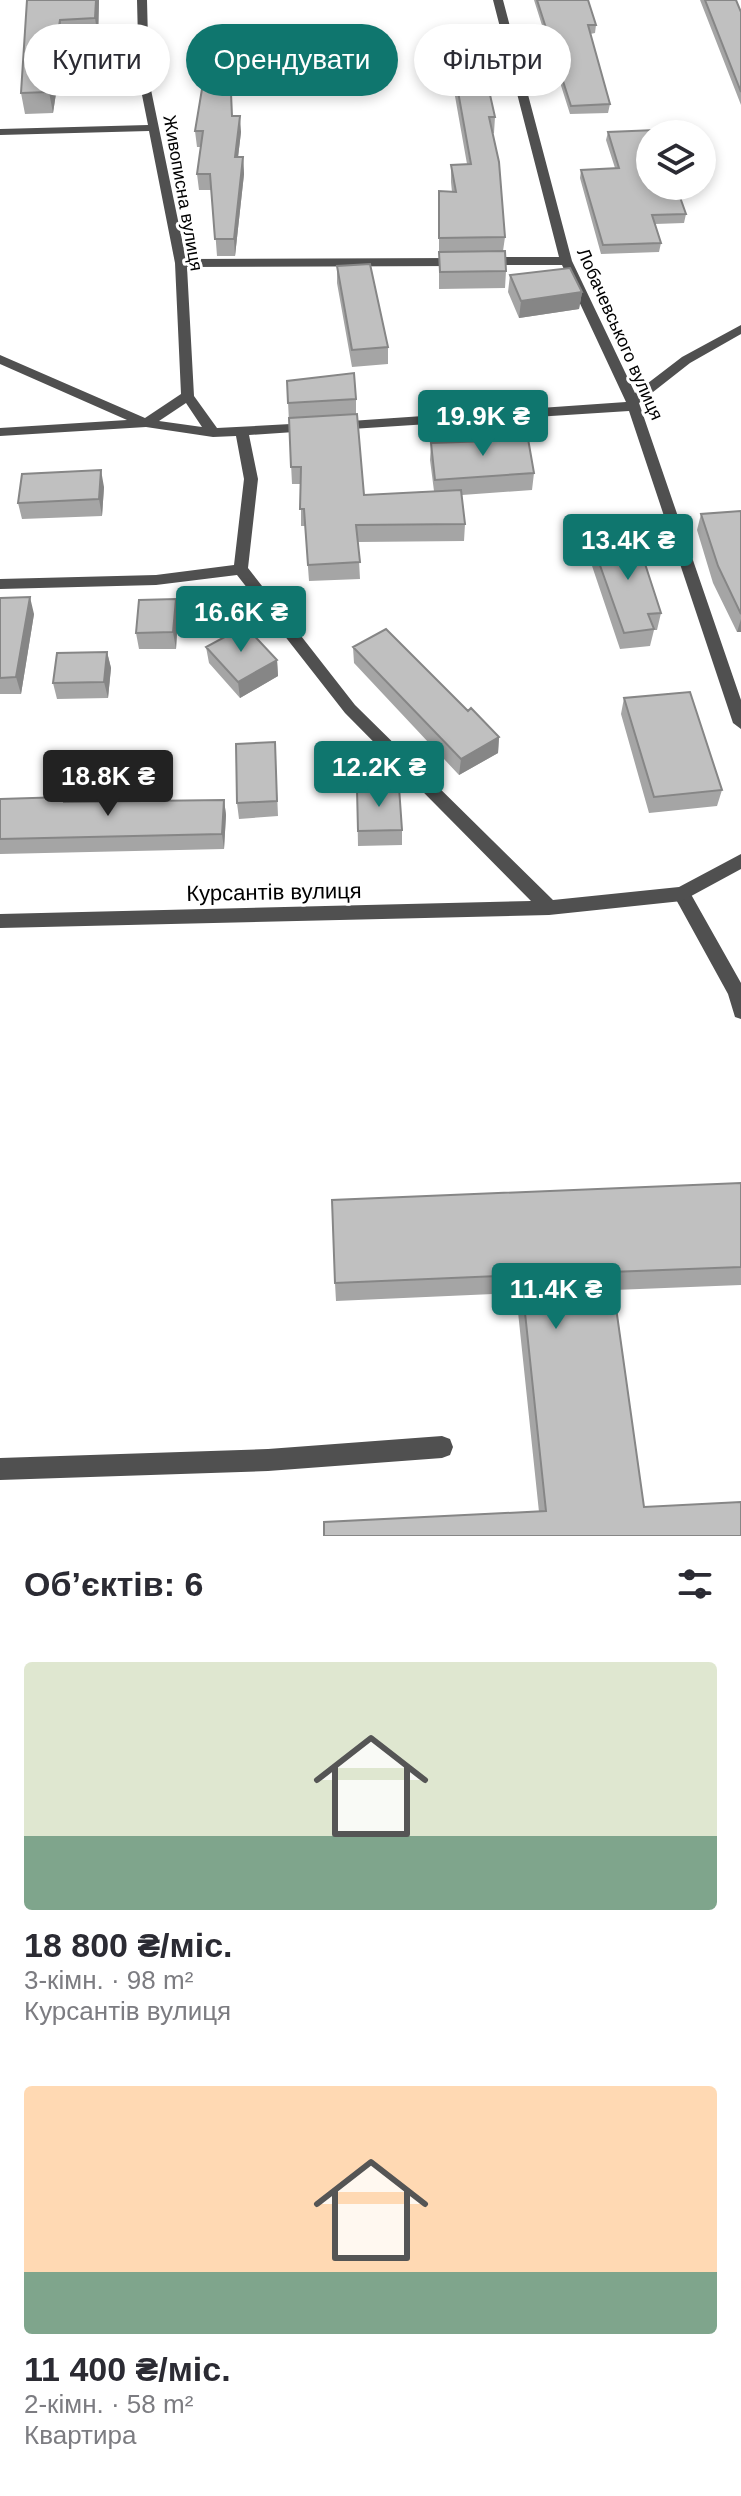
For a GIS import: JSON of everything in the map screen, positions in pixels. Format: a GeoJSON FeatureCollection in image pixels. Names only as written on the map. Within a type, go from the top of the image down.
{"type":"FeatureCollection","features":[{"type":"Feature","properties":{"kind":"street","name":"Живописна вулиця"},"geometry":{"type":"LineString","coordinates":[[142,0],[144,80],[181,263],[188,396]]}},
{"type":"Feature","properties":{"kind":"street","name":"Лобачевського вулиця"},"geometry":{"type":"LineString","coordinates":[[498,0],[566,261],[633,404],[741,723]]}},
{"type":"Feature","properties":{"kind":"street"},"geometry":{"type":"LineString","coordinates":[[0,132],[154,128]]}},
{"type":"Feature","properties":{"kind":"street"},"geometry":{"type":"LineString","coordinates":[[181,263],[566,261]]}},
{"type":"Feature","properties":{"kind":"street"},"geometry":{"type":"LineString","coordinates":[[0,432],[146,423],[213,433],[242,432],[633,404],[686,360],[741,329]]}},
{"type":"Feature","properties":{"kind":"street"},"geometry":{"type":"LineString","coordinates":[[0,359],[146,423]]}},
{"type":"Feature","properties":{"kind":"street"},"geometry":{"type":"LineString","coordinates":[[146,423],[188,396],[213,433]]}},
{"type":"Feature","properties":{"kind":"street"},"geometry":{"type":"LineString","coordinates":[[242,432],[251,479],[241,569],[350,709],[549,908]]}},
{"type":"Feature","properties":{"kind":"street"},"geometry":{"type":"LineString","coordinates":[[0,584],[156,580],[241,569]]}},
{"type":"Feature","properties":{"kind":"street","name":"Курсантів вулиця"},"geometry":{"type":"LineString","coordinates":[[0,921],[549,908],[682,894],[741,861]]}},
{"type":"Feature","properties":{"kind":"street"},"geometry":{"type":"LineString","coordinates":[[682,894],[737,993],[741,1011]]}},
{"type":"Feature","properties":{"kind":"street"},"geometry":{"type":"LineString","coordinates":[[0,1469],[268,1460],[442,1447]]}},
{"type":"Feature","properties":{"kind":"building"},"geometry":{"type":"Polygon","coordinates":[[[27,0],[96,0],[95,18],[60,20],[59,24],[25,24],[27,0]]]}},
{"type":"Feature","properties":{"kind":"building"},"geometry":{"type":"Polygon","coordinates":[[[537,0],[588,0],[596,25],[588,25],[610,104],[571,106],[568,96],[571,96],[571,24],[545,24],[537,0]]]}},
{"type":"Feature","properties":{"kind":"building"},"geometry":{"type":"Polygon","coordinates":[[[705,0],[736,0],[741,12],[741,92],[705,0]]]}},
{"type":"Feature","properties":{"kind":"building"},"geometry":{"type":"Polygon","coordinates":[[[24,46],[24,93],[21,93],[24,46]]]}},
{"type":"Feature","properties":{"kind":"building"},"geometry":{"type":"Polygon","coordinates":[[[201,96],[231,96],[232,116],[240,116],[235,157],[243,157],[234,239],[215,239],[210,174],[197,174],[203,131],[195,131],[201,96]]]}},
{"type":"Feature","properties":{"kind":"building"},"geometry":{"type":"Polygon","coordinates":[[[459,96],[490,96],[495,117],[489,117],[499,162],[505,237],[439,238],[439,191],[456,192],[451,165],[471,164],[459,96]]]}},
{"type":"Feature","properties":{"kind":"building"},"geometry":{"type":"Polygon","coordinates":[[[636,131],[636,200],[681,200],[686,214],[652,215],[661,243],[603,245],[581,170],[619,168],[608,132],[636,131]]]}},
{"type":"Feature","properties":{"kind":"building"},"geometry":{"type":"Polygon","coordinates":[[[505,251],[506,271],[440,272],[439,252],[505,251]]]}},
{"type":"Feature","properties":{"kind":"building"},"geometry":{"type":"Polygon","coordinates":[[[370,264],[388,347],[352,350],[337,266],[370,264]]]}},
{"type":"Feature","properties":{"kind":"building"},"geometry":{"type":"Polygon","coordinates":[[[570,268],[582,292],[521,301],[510,275],[570,268]]]}},
{"type":"Feature","properties":{"kind":"building"},"geometry":{"type":"Polygon","coordinates":[[[354,373],[356,399],[288,403],[287,381],[354,373]]]}},
{"type":"Feature","properties":{"kind":"building"},"geometry":{"type":"Polygon","coordinates":[[[357,414],[364,495],[461,490],[465,524],[356,525],[360,562],[308,565],[304,509],[300,509],[301,467],[291,467],[289,418],[357,414]]]}},
{"type":"Feature","properties":{"kind":"building"},"geometry":{"type":"Polygon","coordinates":[[[527,433],[534,473],[435,480],[431,443],[489,441],[488,435],[527,433]]]}},
{"type":"Feature","properties":{"kind":"building"},"geometry":{"type":"Polygon","coordinates":[[[101,470],[99,499],[18,503],[22,474],[101,470]]]}},
{"type":"Feature","properties":{"kind":"building"},"geometry":{"type":"Polygon","coordinates":[[[741,511],[741,614],[718,566],[701,514],[741,511]]]}},
{"type":"Feature","properties":{"kind":"building"},"geometry":{"type":"Polygon","coordinates":[[[636,536],[661,613],[648,614],[654,629],[624,633],[591,540],[636,536]]]}},
{"type":"Feature","properties":{"kind":"building"},"geometry":{"type":"Polygon","coordinates":[[[30,597],[16,677],[0,678],[0,598],[30,597]]]}},
{"type":"Feature","properties":{"kind":"building"},"geometry":{"type":"Polygon","coordinates":[[[176,599],[173,632],[136,633],[139,600],[176,599]]]}},
{"type":"Feature","properties":{"kind":"building"},"geometry":{"type":"Polygon","coordinates":[[[245,626],[277,660],[238,682],[206,647],[245,626]]]}},
{"type":"Feature","properties":{"kind":"building"},"geometry":{"type":"Polygon","coordinates":[[[386,629],[468,711],[471,708],[499,737],[461,759],[353,647],[386,629]]]}},
{"type":"Feature","properties":{"kind":"building"},"geometry":{"type":"Polygon","coordinates":[[[107,652],[104,682],[53,683],[57,653],[107,652]]]}},
{"type":"Feature","properties":{"kind":"building"},"geometry":{"type":"Polygon","coordinates":[[[690,692],[722,790],[654,797],[624,698],[690,692]]]}},
{"type":"Feature","properties":{"kind":"building"},"geometry":{"type":"Polygon","coordinates":[[[275,742],[277,801],[237,803],[236,744],[275,742]]]}},
{"type":"Feature","properties":{"kind":"building"},"geometry":{"type":"Polygon","coordinates":[[[399,787],[402,830],[358,831],[357,789],[399,787]]]}},
{"type":"Feature","properties":{"kind":"building"},"geometry":{"type":"Polygon","coordinates":[[[64,797],[64,802],[224,800],[222,834],[0,839],[0,799],[64,797]]]}},
{"type":"Feature","properties":{"kind":"building"},"geometry":{"type":"Polygon","coordinates":[[[741,1183],[741,1267],[611,1272],[644,1507],[741,1502],[741,1536],[324,1536],[324,1522],[546,1511],[521,1275],[335,1283],[332,1200],[741,1183]]]}}]}
